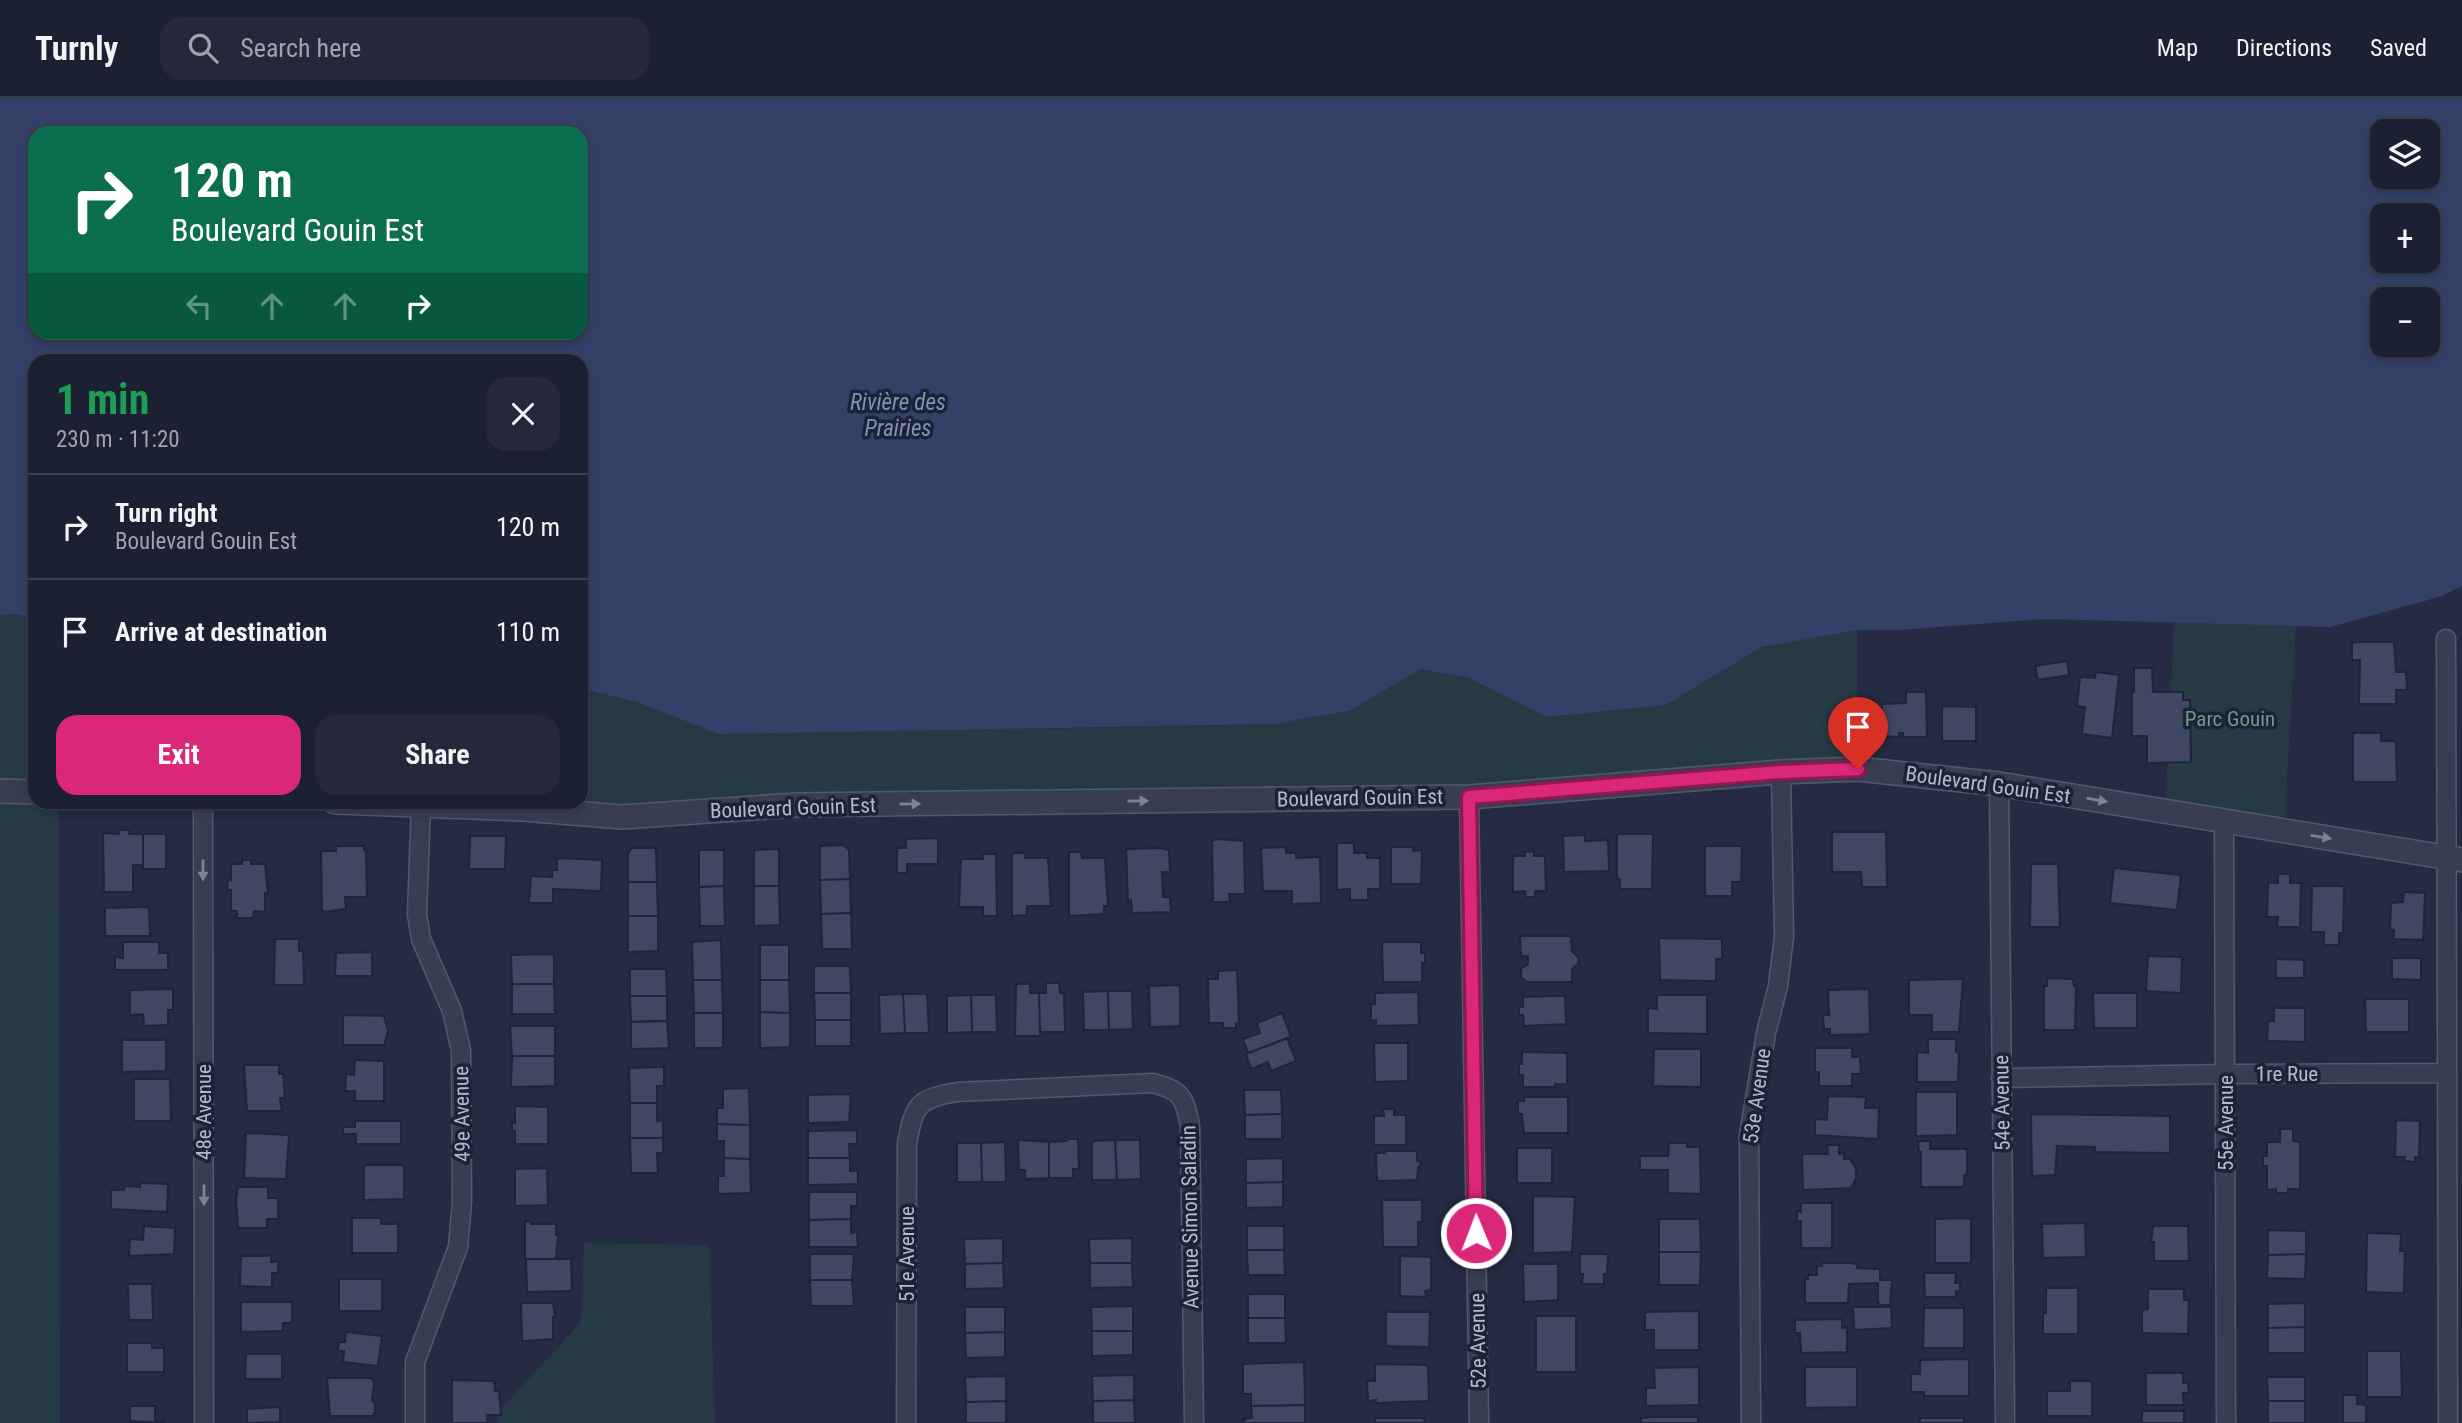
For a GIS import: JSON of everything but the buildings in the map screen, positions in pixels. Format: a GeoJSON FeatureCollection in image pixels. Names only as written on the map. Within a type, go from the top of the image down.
{"type":"FeatureCollection","features":[{"type":"Feature","properties":{"kind":"street"},"geometry":{"type":"LineString","coordinates":[[2446,639],[2454,731],[2455,859],[2446,1073],[2448,1423]]}},
{"type":"Feature","properties":{"kind":"street","name":"Boulevard Gouin Est"},"geometry":{"type":"LineString","coordinates":[[523,809],[622,817],[797,805],[1469,797],[1781,772],[1858,769],[1999,784],[2455,859]]}},
{"type":"Feature","properties":{"kind":"street","name":"53e Avenue"},"geometry":{"type":"LineString","coordinates":[[1751,1423],[1749,1135],[1766,1033],[1778,986],[1784,936],[1781,772]]}},
{"type":"Feature","properties":{"kind":"street","name":"54e Avenue"},"geometry":{"type":"LineString","coordinates":[[1999,784],[2005,1423]]}},
{"type":"Feature","properties":{"kind":"street"},"geometry":{"type":"LineString","coordinates":[[0,791],[28,792]]}},
{"type":"Feature","properties":{"kind":"street","name":"52e Avenue"},"geometry":{"type":"LineString","coordinates":[[1469,797],[1479,1423]]}},
{"type":"Feature","properties":{"kind":"street","name":"48e Avenue"},"geometry":{"type":"LineString","coordinates":[[203,809],[204,1423]]}},
{"type":"Feature","properties":{"kind":"street","name":"49e Avenue"},"geometry":{"type":"LineString","coordinates":[[415,1423],[415,1362],[458,1247],[463,1202],[461,1050],[452,1011],[421,939],[417,914],[421,809]]}},
{"type":"Feature","properties":{"kind":"street","name":"55e Avenue"},"geometry":{"type":"LineString","coordinates":[[2224,822],[2226,1423]]}},
{"type":"Feature","properties":{"kind":"street","name":"1re Rue"},"geometry":{"type":"LineString","coordinates":[[2001,1078],[2446,1073]]}},
{"type":"Feature","properties":{"kind":"street","name":"Avenue Simon Saladin"},"geometry":{"type":"LineString","coordinates":[[933,1096],[957,1092],[1152,1083],[1170,1087],[1180,1094],[1190,1125],[1194,1423]]}},
{"type":"Feature","properties":{"kind":"street","name":"51e Avenue"},"geometry":{"type":"LineString","coordinates":[[906,1423],[907,1144],[912,1116],[920,1104],[933,1096]]}},
{"type":"Feature","properties":{"kind":"green space"},"geometry":{"type":"Polygon","coordinates":[[[18,614],[28,618],[28,792],[0,791],[0,615],[18,614]]]}},
{"type":"Feature","properties":{"kind":"green space","name":"Parc Gouin"},"geometry":{"type":"Polygon","coordinates":[[[2174,622],[2296,626],[2284,831],[2165,812],[2174,622]]]}},
{"type":"Feature","properties":{"kind":"green space"},"geometry":{"type":"Polygon","coordinates":[[[1857,630],[1858,769],[1469,797],[622,817],[469,809],[588,809],[588,690],[640,703],[1044,729],[1274,724],[1349,711],[1421,669],[1469,678],[1548,717],[1666,705],[1762,647],[1857,630]]]}},
{"type":"Feature","properties":{"kind":"green space"},"geometry":{"type":"Polygon","coordinates":[[[0,798],[28,800],[28,809],[59,809],[60,1423],[0,1423],[0,798]]]}},
{"type":"Feature","properties":{"kind":"green space"},"geometry":{"type":"Polygon","coordinates":[[[584,1243],[709,1245],[715,1423],[499,1423],[499,1411],[581,1322],[584,1243]]]}},
{"type":"Feature","properties":{"kind":"water","name":"Rivière des Prairies"},"geometry":{"type":"Polygon","coordinates":[[[0,98],[2462,98],[2462,586],[2439,597],[2330,627],[2044,619],[1900,630],[1857,630],[1762,647],[1666,705],[1547,717],[1469,678],[1421,669],[1349,711],[1274,724],[719,734],[640,703],[588,690],[588,354],[28,354],[28,618],[18,614],[0,615],[0,98]]]}},
{"type":"Feature","properties":{"kind":"route"},"geometry":{"type":"LineString","coordinates":[[1476,1233],[1469,797],[1781,772],[1858,769]]}}]}
